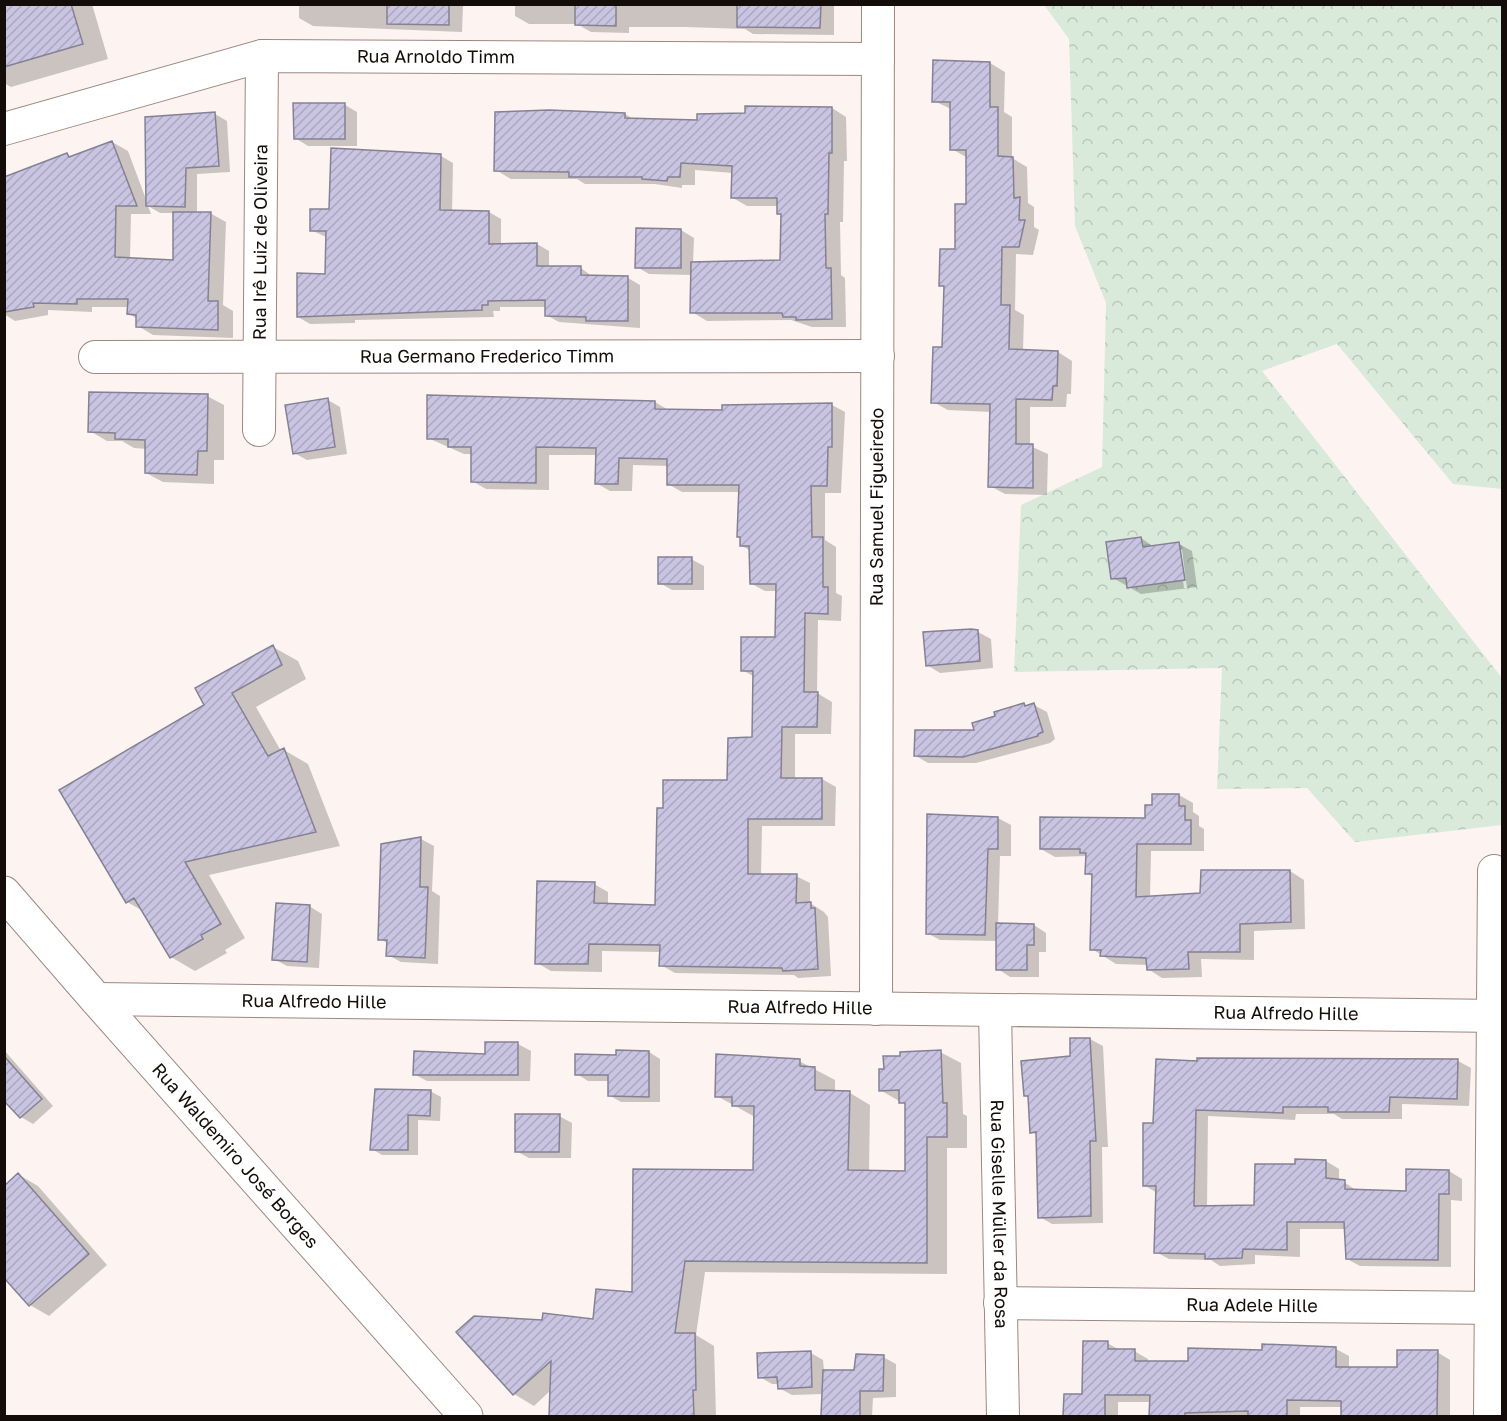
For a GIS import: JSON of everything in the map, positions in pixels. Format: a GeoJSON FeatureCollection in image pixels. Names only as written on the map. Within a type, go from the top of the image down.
{"type":"FeatureCollection","features":[{"type":"Feature","properties":{"kind":"main road","name":"Rua Waldemiro José Borges"},"geometry":{"type":"LineString","coordinates":[[4,893],[466,1416]]}},
{"type":"Feature","properties":{"kind":"street","name":"Rua Samuel Figueiredo"},"geometry":{"type":"LineString","coordinates":[[876,1009],[878,4]]}},
{"type":"Feature","properties":{"kind":"street","name":"Rua Arnoldo Timm"},"geometry":{"type":"LineString","coordinates":[[4,129],[262,56],[878,59]]}},
{"type":"Feature","properties":{"kind":"street","name":"Rua Irê Luiz de Oliveira"},"geometry":{"type":"LineString","coordinates":[[259,430],[262,56]]}},
{"type":"Feature","properties":{"kind":"street","name":"Rua Germano Frederico Timm"},"geometry":{"type":"LineString","coordinates":[[95,357],[878,356]]}},
{"type":"Feature","properties":{"kind":"street"},"geometry":{"type":"LineString","coordinates":[[1490,1416],[1497,1308],[1498,1016],[1494,871]]}},
{"type":"Feature","properties":{"kind":"street","name":"Rua Alfredo Hille"},"geometry":{"type":"LineString","coordinates":[[96,999],[1498,1016]]}},
{"type":"Feature","properties":{"kind":"street","name":"Rua Giselle Müller da Rosa"},"geometry":{"type":"LineString","coordinates":[[995,1010],[1003,1416]]}},
{"type":"Feature","properties":{"kind":"street","name":"Rua Adele Hille"},"geometry":{"type":"LineString","coordinates":[[1000,1303],[1497,1308]]}},
{"type":"Feature","properties":{"kind":"green space"},"geometry":{"type":"Polygon","coordinates":[[[1044,5],[1502,5],[1502,489],[1453,484],[1337,344],[1262,371],[1502,678],[1502,825],[1355,842],[1307,788],[1217,789],[1222,668],[1014,672],[1021,505],[1102,467],[1106,303],[1075,226],[1069,39],[1044,5]]]}},
{"type":"Feature","properties":{"kind":"building"},"geometry":{"type":"Polygon","coordinates":[[[4,4],[71,4],[83,44],[4,67],[4,4]]]}},
{"type":"Feature","properties":{"kind":"building"},"geometry":{"type":"Polygon","coordinates":[[[387,4],[449,4],[449,25],[387,24],[387,4]]]}},
{"type":"Feature","properties":{"kind":"building"},"geometry":{"type":"Polygon","coordinates":[[[575,4],[616,4],[616,26],[575,25],[575,4]]]}},
{"type":"Feature","properties":{"kind":"building"},"geometry":{"type":"Polygon","coordinates":[[[737,4],[821,4],[820,28],[737,27],[737,4]]]}},
{"type":"Feature","properties":{"kind":"building"},"geometry":{"type":"Polygon","coordinates":[[[933,60],[990,62],[990,107],[998,107],[998,156],[1013,157],[1014,198],[1020,197],[1019,220],[1025,220],[1019,247],[1002,247],[1001,305],[1010,305],[1009,349],[1058,351],[1057,386],[1053,386],[1052,400],[1016,399],[1016,444],[1033,444],[1033,488],[988,487],[990,404],[931,403],[933,347],[942,347],[944,286],[939,286],[940,249],[955,249],[955,204],[966,204],[966,150],[950,150],[950,102],[932,102],[933,60]]]}},
{"type":"Feature","properties":{"kind":"building"},"geometry":{"type":"Polygon","coordinates":[[[293,103],[345,103],[345,139],[294,139],[293,103]]]}},
{"type":"Feature","properties":{"kind":"building"},"geometry":{"type":"Polygon","coordinates":[[[745,106],[832,107],[832,153],[829,153],[828,214],[825,214],[826,268],[831,268],[832,319],[796,320],[796,317],[783,317],[782,313],[690,313],[691,262],[780,260],[781,214],[777,214],[777,198],[731,198],[732,166],[681,163],[680,177],[668,177],[667,181],[642,179],[642,177],[569,177],[569,172],[494,171],[495,112],[549,110],[625,113],[625,118],[697,120],[697,114],[745,113],[745,106]]]}},
{"type":"Feature","properties":{"kind":"building"},"geometry":{"type":"Polygon","coordinates":[[[215,112],[219,166],[186,168],[185,207],[146,206],[145,117],[215,112]]]}},
{"type":"Feature","properties":{"kind":"building"},"geometry":{"type":"Polygon","coordinates":[[[112,141],[137,206],[116,206],[115,257],[173,260],[173,212],[211,212],[208,301],[218,301],[218,330],[136,327],[136,315],[127,314],[128,299],[77,299],[77,304],[33,303],[34,307],[4,312],[4,177],[67,153],[69,157],[112,141]]]}},
{"type":"Feature","properties":{"kind":"building"},"geometry":{"type":"Polygon","coordinates":[[[331,148],[441,154],[440,210],[489,211],[489,244],[537,243],[537,266],[581,266],[581,275],[628,276],[628,321],[586,321],[586,317],[545,316],[545,300],[488,301],[488,305],[482,305],[482,310],[297,317],[297,273],[325,274],[326,231],[310,231],[310,209],[329,209],[331,148]]]}},
{"type":"Feature","properties":{"kind":"building"},"geometry":{"type":"Polygon","coordinates":[[[636,228],[681,229],[681,268],[635,268],[636,228]]]}},
{"type":"Feature","properties":{"kind":"building"},"geometry":{"type":"Polygon","coordinates":[[[89,392],[208,394],[207,451],[198,451],[197,475],[145,473],[145,440],[115,439],[115,433],[88,432],[89,392]]]}},
{"type":"Feature","properties":{"kind":"building"},"geometry":{"type":"Polygon","coordinates":[[[427,395],[655,401],[655,409],[722,410],[722,405],[832,403],[832,447],[828,447],[827,486],[811,486],[812,537],[823,537],[823,587],[828,587],[828,614],[805,613],[804,692],[818,692],[817,727],[782,727],[781,778],[822,778],[822,819],[748,819],[748,874],[797,874],[796,903],[811,902],[811,908],[815,908],[818,969],[783,971],[782,968],[659,966],[660,945],[589,944],[588,964],[535,964],[537,881],[595,882],[594,903],[655,905],[657,808],[663,808],[663,780],[727,780],[728,738],[752,737],[753,671],[741,671],[741,637],[775,637],[776,584],[750,584],[749,546],[740,546],[740,537],[737,537],[739,485],[667,485],[667,459],[619,458],[618,484],[595,484],[596,448],[536,447],[536,483],[471,482],[471,447],[448,447],[448,439],[427,439],[427,395]]]}},
{"type":"Feature","properties":{"kind":"building"},"geometry":{"type":"Polygon","coordinates":[[[328,398],[335,447],[293,454],[285,405],[328,398]]]}},
{"type":"Feature","properties":{"kind":"building"},"geometry":{"type":"Polygon","coordinates":[[[1141,537],[1143,547],[1179,542],[1185,580],[1127,588],[1126,578],[1111,579],[1106,542],[1141,537]]]}},
{"type":"Feature","properties":{"kind":"building"},"geometry":{"type":"Polygon","coordinates":[[[658,557],[692,557],[692,584],[658,584],[658,557]]]}},
{"type":"Feature","properties":{"kind":"building"},"geometry":{"type":"Polygon","coordinates":[[[978,630],[980,661],[926,666],[923,632],[978,630]]]}},
{"type":"Feature","properties":{"kind":"building"},"geometry":{"type":"Polygon","coordinates":[[[273,645],[282,665],[232,693],[268,756],[284,748],[316,832],[185,862],[221,924],[201,935],[203,939],[170,958],[134,898],[126,903],[59,790],[204,705],[195,688],[273,645]]]}},
{"type":"Feature","properties":{"kind":"building"},"geometry":{"type":"Polygon","coordinates":[[[1024,703],[1025,706],[1034,703],[1043,732],[1038,736],[963,757],[914,756],[915,730],[974,730],[972,723],[995,716],[994,712],[1024,703]]]}},
{"type":"Feature","properties":{"kind":"building"},"geometry":{"type":"Polygon","coordinates":[[[1152,794],[1179,794],[1179,806],[1185,806],[1185,820],[1191,820],[1191,844],[1137,844],[1136,897],[1200,893],[1201,870],[1290,870],[1291,922],[1240,924],[1240,952],[1188,952],[1189,969],[1147,970],[1146,958],[1100,956],[1101,950],[1090,950],[1092,874],[1085,874],[1086,853],[1080,853],[1080,849],[1040,849],[1040,817],[1145,818],[1145,805],[1152,805],[1152,794]]]}},
{"type":"Feature","properties":{"kind":"building"},"geometry":{"type":"Polygon","coordinates":[[[927,814],[998,817],[998,849],[988,849],[985,935],[926,934],[927,814]]]}},
{"type":"Feature","properties":{"kind":"building"},"geometry":{"type":"Polygon","coordinates":[[[421,837],[420,887],[428,887],[425,958],[386,956],[387,940],[378,940],[381,844],[421,837]]]}},
{"type":"Feature","properties":{"kind":"building"},"geometry":{"type":"Polygon","coordinates":[[[276,903],[310,905],[307,962],[272,960],[276,903]]]}},
{"type":"Feature","properties":{"kind":"building"},"geometry":{"type":"Polygon","coordinates":[[[996,923],[1034,924],[1034,945],[1027,945],[1027,970],[996,970],[996,923]]]}},
{"type":"Feature","properties":{"kind":"building"},"geometry":{"type":"Polygon","coordinates":[[[1070,1038],[1090,1038],[1096,1141],[1090,1141],[1091,1216],[1038,1218],[1036,1132],[1030,1133],[1028,1096],[1024,1096],[1021,1061],[1070,1056],[1070,1038]]]}},
{"type":"Feature","properties":{"kind":"building"},"geometry":{"type":"Polygon","coordinates":[[[485,1042],[518,1042],[518,1075],[413,1075],[414,1051],[485,1054],[485,1042]]]}},
{"type":"Feature","properties":{"kind":"building"},"geometry":{"type":"Polygon","coordinates":[[[616,1050],[649,1051],[649,1097],[608,1096],[608,1075],[575,1075],[575,1054],[616,1055],[616,1050]]]}},
{"type":"Feature","properties":{"kind":"building"},"geometry":{"type":"Polygon","coordinates":[[[941,1050],[943,1103],[947,1103],[947,1137],[927,1137],[927,1263],[685,1261],[675,1333],[695,1333],[694,1416],[549,1416],[551,1361],[513,1395],[456,1332],[474,1316],[542,1320],[543,1313],[593,1319],[596,1289],[632,1292],[633,1169],[753,1170],[754,1106],[732,1106],[732,1097],[715,1097],[716,1054],[800,1059],[800,1066],[815,1067],[815,1090],[850,1091],[848,1170],[905,1171],[905,1103],[899,1103],[899,1090],[879,1091],[879,1069],[884,1069],[883,1056],[900,1056],[900,1052],[941,1050]]]}},
{"type":"Feature","properties":{"kind":"building"},"geometry":{"type":"Polygon","coordinates":[[[4,1056],[42,1099],[20,1118],[4,1101],[4,1056]]]}},
{"type":"Feature","properties":{"kind":"building"},"geometry":{"type":"Polygon","coordinates":[[[1197,1058],[1458,1059],[1457,1099],[1390,1097],[1389,1112],[1328,1112],[1328,1107],[1283,1107],[1283,1113],[1196,1110],[1194,1206],[1254,1205],[1255,1164],[1295,1164],[1295,1159],[1326,1160],[1326,1178],[1345,1180],[1345,1189],[1406,1191],[1406,1169],[1449,1170],[1449,1194],[1439,1194],[1438,1260],[1346,1259],[1344,1222],[1287,1222],[1287,1250],[1243,1249],[1242,1258],[1205,1259],[1205,1254],[1154,1253],[1156,1186],[1143,1186],[1143,1123],[1153,1123],[1156,1059],[1197,1061],[1197,1058]]]}},
{"type":"Feature","properties":{"kind":"building"},"geometry":{"type":"Polygon","coordinates":[[[375,1089],[431,1090],[430,1116],[408,1115],[408,1150],[370,1150],[375,1089]]]}},
{"type":"Feature","properties":{"kind":"building"},"geometry":{"type":"Polygon","coordinates":[[[515,1114],[560,1114],[559,1152],[515,1152],[515,1114]]]}},
{"type":"Feature","properties":{"kind":"building"},"geometry":{"type":"Polygon","coordinates":[[[18,1173],[89,1254],[29,1306],[4,1278],[4,1186],[18,1173]]]}},
{"type":"Feature","properties":{"kind":"building"},"geometry":{"type":"Polygon","coordinates":[[[1083,1341],[1108,1341],[1108,1349],[1135,1349],[1135,1361],[1188,1361],[1188,1348],[1262,1350],[1262,1344],[1336,1347],[1336,1367],[1397,1367],[1397,1350],[1438,1350],[1437,1416],[1341,1416],[1341,1401],[1287,1400],[1287,1416],[1248,1416],[1248,1411],[1185,1413],[1185,1416],[1149,1416],[1150,1395],[1105,1395],[1105,1416],[1063,1416],[1064,1394],[1082,1394],[1083,1341]]]}},
{"type":"Feature","properties":{"kind":"building"},"geometry":{"type":"Polygon","coordinates":[[[811,1351],[812,1387],[778,1389],[777,1377],[758,1378],[757,1353],[811,1351]]]}},
{"type":"Feature","properties":{"kind":"building"},"geometry":{"type":"Polygon","coordinates":[[[856,1354],[884,1355],[883,1391],[860,1391],[860,1416],[821,1416],[823,1370],[854,1370],[856,1354]]]}}]}
